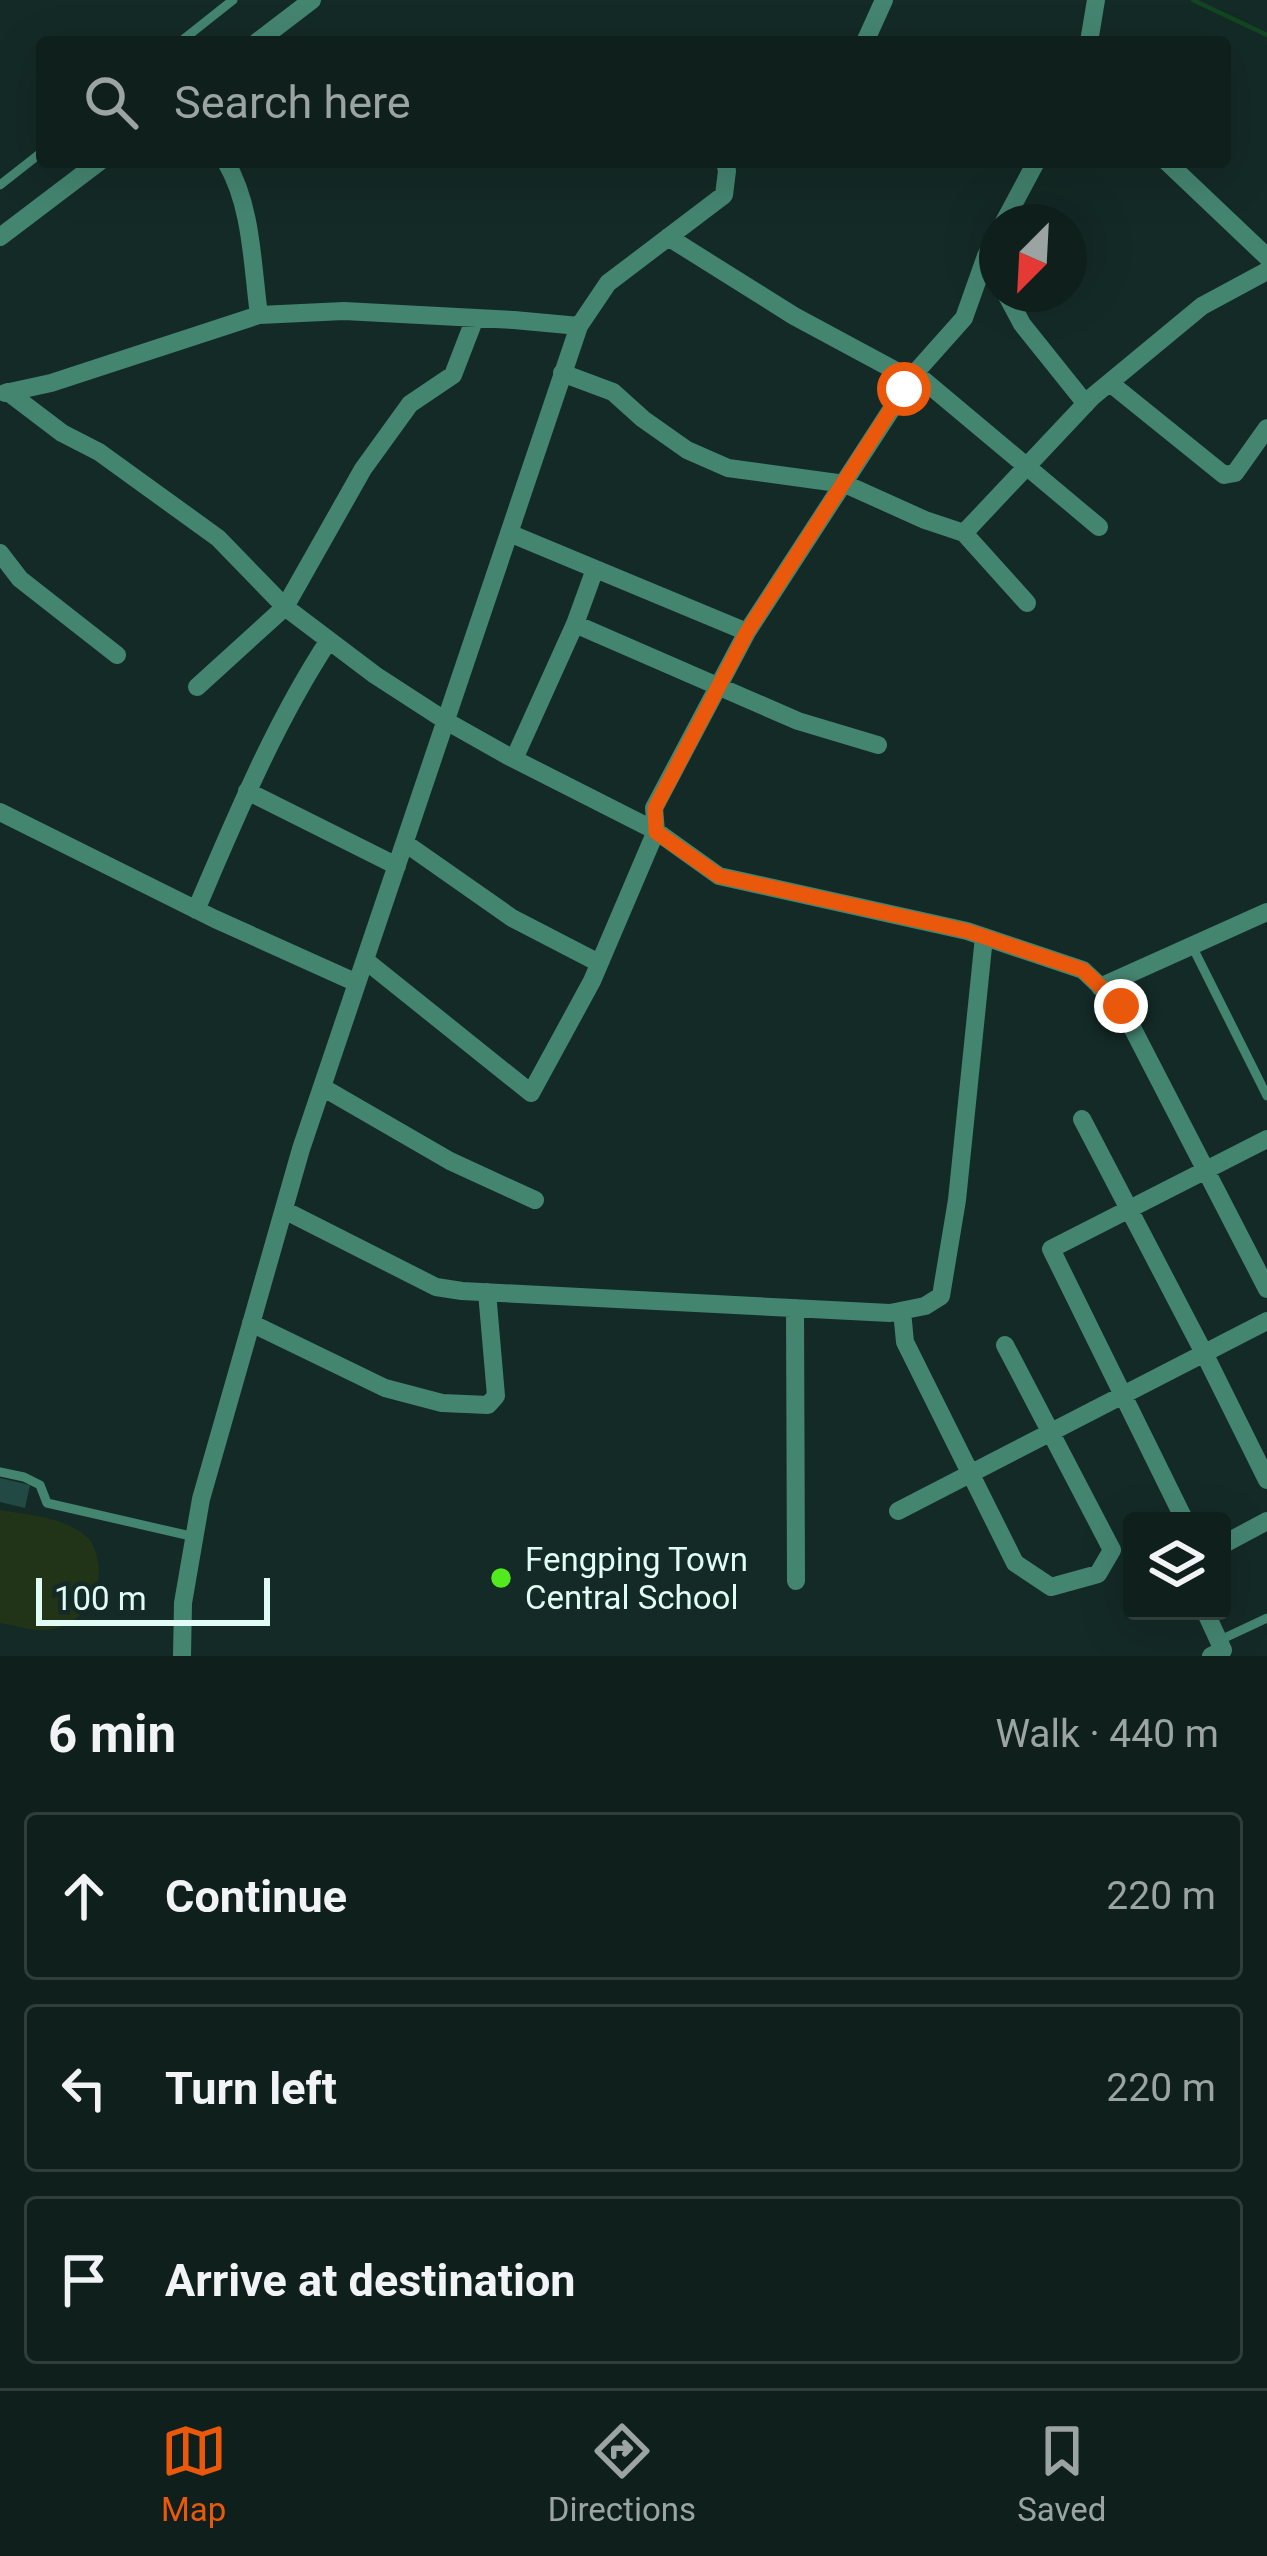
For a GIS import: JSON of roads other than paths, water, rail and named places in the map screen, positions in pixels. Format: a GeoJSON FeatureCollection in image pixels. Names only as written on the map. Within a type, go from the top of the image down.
{"type":"FeatureCollection","features":[{"type":"Feature","properties":{"kind":"street"},"geometry":{"type":"LineString","coordinates":[[265,36],[312,0]]}},
{"type":"Feature","properties":{"kind":"street"},"geometry":{"type":"LineString","coordinates":[[868,36],[884,0]]}},
{"type":"Feature","properties":{"kind":"street"},"geometry":{"type":"LineString","coordinates":[[1090,36],[1096,0]]}},
{"type":"Feature","properties":{"kind":"street"},"geometry":{"type":"LineString","coordinates":[[0,237],[91,168]]}},
{"type":"Feature","properties":{"kind":"street"},"geometry":{"type":"LineString","coordinates":[[229,168],[246,218],[259,315]]}},
{"type":"Feature","properties":{"kind":"street"},"geometry":{"type":"LineString","coordinates":[[182,1656],[183,1603],[202,1499],[284,1210],[579,326],[608,283],[724,195],[726,168]]}},
{"type":"Feature","properties":{"kind":"street"},"geometry":{"type":"LineString","coordinates":[[1014,204],[1033,168]]}},
{"type":"Feature","properties":{"kind":"street"},"geometry":{"type":"LineString","coordinates":[[1173,168],[1267,257]]}},
{"type":"Feature","properties":{"kind":"street"},"geometry":{"type":"LineString","coordinates":[[668,237],[794,316],[913,376],[1100,527]]}},
{"type":"Feature","properties":{"kind":"street"},"geometry":{"type":"LineString","coordinates":[[964,533],[1109,383],[1202,306],[1267,271]]}},
{"type":"Feature","properties":{"kind":"street"},"geometry":{"type":"LineString","coordinates":[[365,960],[531,1093],[599,963],[656,832],[655,808],[747,632],[913,376],[964,319],[979,276]]}},
{"type":"Feature","properties":{"kind":"street"},"geometry":{"type":"LineString","coordinates":[[4,393],[259,315],[344,311],[579,326]]}},
{"type":"Feature","properties":{"kind":"street"},"geometry":{"type":"LineString","coordinates":[[1016,312],[1086,404]]}},
{"type":"Feature","properties":{"kind":"street"},"geometry":{"type":"LineString","coordinates":[[197,687],[285,607],[363,469],[398,420],[410,404],[453,375],[475,318]]}},
{"type":"Feature","properties":{"kind":"street"},"geometry":{"type":"LineString","coordinates":[[562,373],[614,392],[687,449],[728,468],[845,484],[964,533],[1027,603]]}},
{"type":"Feature","properties":{"kind":"street"},"geometry":{"type":"LineString","coordinates":[[1109,383],[1224,475],[1235,473],[1267,428]]}},
{"type":"Feature","properties":{"kind":"street"},"geometry":{"type":"LineString","coordinates":[[4,393],[99,452],[218,538],[285,607],[375,675],[514,760],[656,832],[719,876],[984,937],[1083,970],[1121,1006],[1267,1288]]}},
{"type":"Feature","properties":{"kind":"street"},"geometry":{"type":"LineString","coordinates":[[509,533],[747,632]]}},
{"type":"Feature","properties":{"kind":"street"},"geometry":{"type":"LineString","coordinates":[[0,553],[20,579],[117,655]]}},
{"type":"Feature","properties":{"kind":"street"},"geometry":{"type":"LineString","coordinates":[[514,760],[595,569]]}},
{"type":"Feature","properties":{"kind":"street"},"geometry":{"type":"LineString","coordinates":[[574,624],[798,722],[878,745]]}},
{"type":"Feature","properties":{"kind":"street"},"geometry":{"type":"LineString","coordinates":[[196,910],[296,690],[329,640]]}},
{"type":"Feature","properties":{"kind":"street"},"geometry":{"type":"LineString","coordinates":[[247,791],[397,866]]}},
{"type":"Feature","properties":{"kind":"street"},"geometry":{"type":"LineString","coordinates":[[620,813],[655,808]]}},
{"type":"Feature","properties":{"kind":"street"},"geometry":{"type":"LineString","coordinates":[[0,812],[196,910],[357,983]]}},
{"type":"Feature","properties":{"kind":"street"},"geometry":{"type":"LineString","coordinates":[[405,843],[512,918],[599,963]]}},
{"type":"Feature","properties":{"kind":"street"},"geometry":{"type":"LineString","coordinates":[[1100,987],[1266,915]]}},
{"type":"Feature","properties":{"kind":"street"},"geometry":{"type":"LineString","coordinates":[[284,1210],[436,1287],[890,1313],[926,1306],[941,1296],[957,1200],[984,937]]}},
{"type":"Feature","properties":{"kind":"street"},"geometry":{"type":"LineString","coordinates":[[322,1087],[450,1161],[535,1200]]}},
{"type":"Feature","properties":{"kind":"street"},"geometry":{"type":"LineString","coordinates":[[1082,1119],[1267,1480]]}},
{"type":"Feature","properties":{"kind":"street"},"geometry":{"type":"LineString","coordinates":[[1181,1512],[1051,1249],[1267,1139]]}},
{"type":"Feature","properties":{"kind":"street"},"geometry":{"type":"LineString","coordinates":[[251,1323],[385,1388],[442,1403],[488,1405],[496,1396],[487,1292]]}},
{"type":"Feature","properties":{"kind":"street"},"geometry":{"type":"LineString","coordinates":[[795,1308],[796,1581]]}},
{"type":"Feature","properties":{"kind":"street"},"geometry":{"type":"LineString","coordinates":[[902,1311],[904,1342],[1015,1563],[1051,1587],[1098,1574],[1112,1550],[1005,1345]]}},
{"type":"Feature","properties":{"kind":"street"},"geometry":{"type":"LineString","coordinates":[[898,1511],[1267,1321]]}},
{"type":"Feature","properties":{"kind":"street"},"geometry":{"type":"LineString","coordinates":[[1231,1540],[1267,1521]]}},
{"type":"Feature","properties":{"kind":"lane"},"geometry":{"type":"LineString","coordinates":[[188,36],[233,0]]}},
{"type":"Feature","properties":{"kind":"lane"},"geometry":{"type":"LineString","coordinates":[[0,185],[36,157]]}},
{"type":"Feature","properties":{"kind":"lane"},"geometry":{"type":"LineString","coordinates":[[1192,946],[1267,1096]]}},
{"type":"Feature","properties":{"kind":"lane"},"geometry":{"type":"LineString","coordinates":[[0,1472],[40,1485],[47,1503],[195,1538]]}},
{"type":"Feature","properties":{"kind":"lane"},"geometry":{"type":"LineString","coordinates":[[1215,1648],[1267,1618]]}},
{"type":"Feature","properties":{"kind":"waterway"},"geometry":{"type":"LineString","coordinates":[[1193,0],[1267,35]]}},
{"type":"Feature","properties":{"kind":"place","name":"Fengping Town Central School"},"geometry":{"type":"Point","coordinates":[501,1578]}}]}
